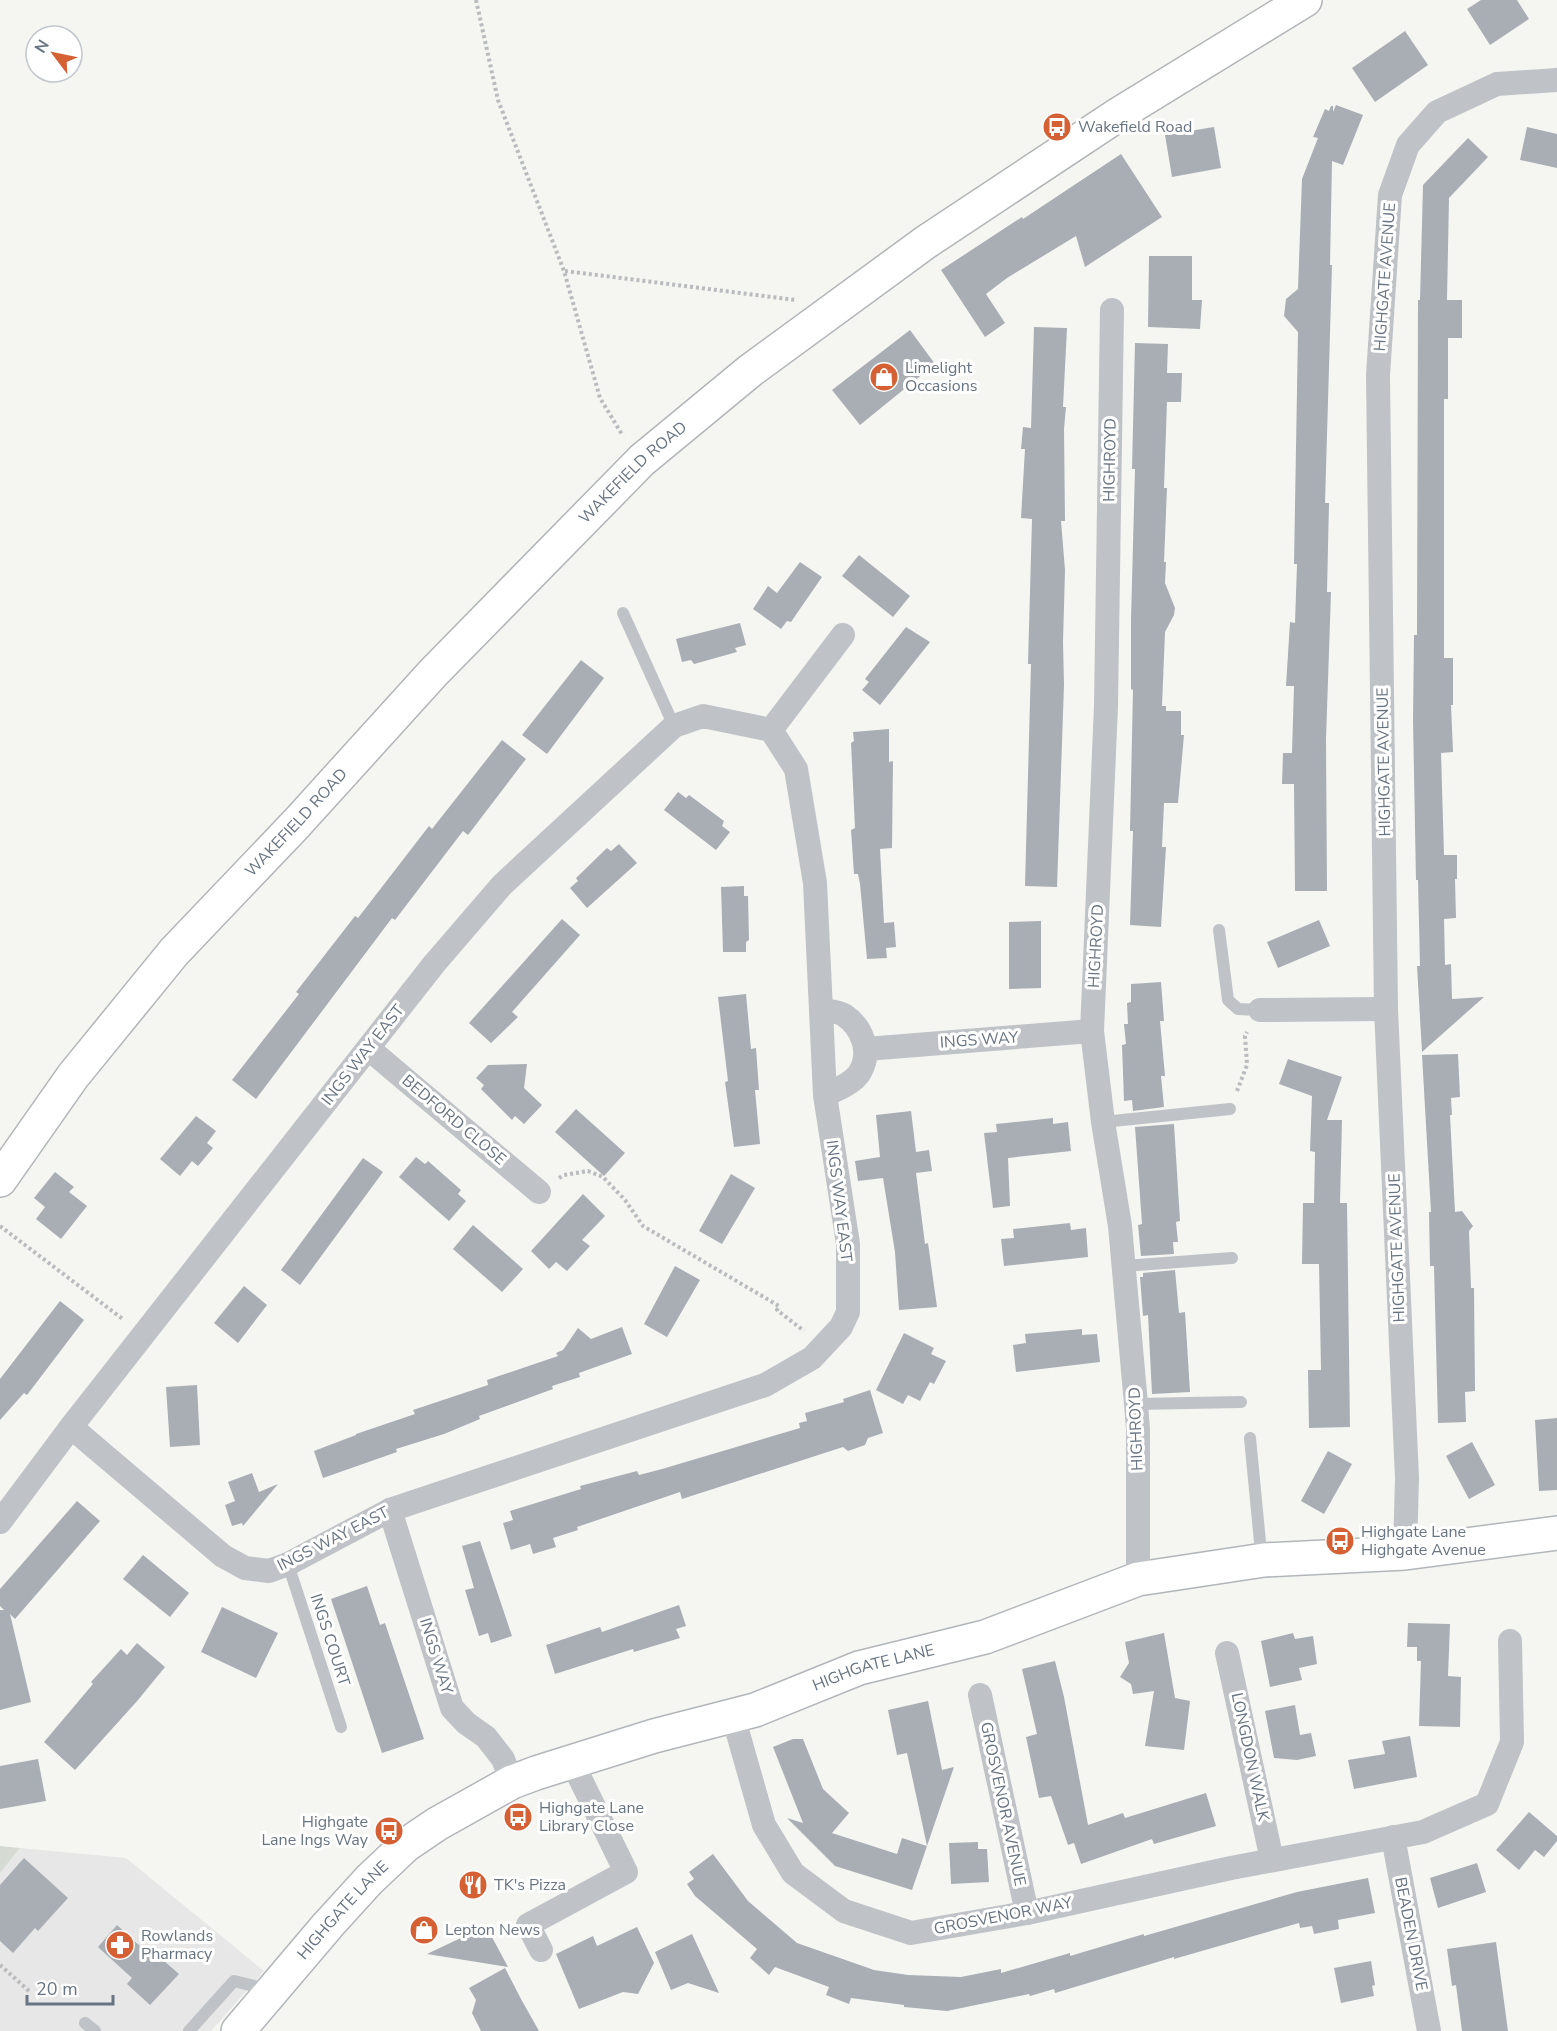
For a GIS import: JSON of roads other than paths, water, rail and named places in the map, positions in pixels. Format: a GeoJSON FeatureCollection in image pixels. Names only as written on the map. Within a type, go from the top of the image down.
{"type":"FeatureCollection","features":[{"type":"Feature","properties":{"kind":"main road","name":"WAKEFIELD ROAD"},"geometry":{"type":"LineString","coordinates":[[0,1155],[73,1076],[174,952],[297,823],[433,673],[642,460],[751,370],[926,242],[1119,114],[1305,0]]}},
{"type":"Feature","properties":{"kind":"main road","name":"WAKEFIELD ROAD"},"geometry":{"type":"LineString","coordinates":[[0,1180],[73,1076]]}},
{"type":"Feature","properties":{"kind":"main road","name":"HIGHGATE LANE"},"geometry":{"type":"LineString","coordinates":[[238,2031],[362,1887],[406,1845],[437,1824],[512,1782],[654,1736],[755,1710],[859,1668],[985,1637],[1138,1579],[1264,1560],[1405,1553],[1557,1533]]}},
{"type":"Feature","properties":{"kind":"street","name":"HIGHGATE AVENUE"},"geometry":{"type":"LineString","coordinates":[[1405,1553],[1407,1478],[1386,1009],[1378,375],[1390,195],[1408,145],[1437,112],[1497,84],[1557,80]]}},
{"type":"Feature","properties":{"kind":"street","name":"HIGHROYD"},"geometry":{"type":"LineString","coordinates":[[1112,310],[1107,706],[1092,1032],[1103,1122],[1120,1226],[1136,1404],[1138,1579]]}},
{"type":"Feature","properties":{"kind":"street"},"geometry":{"type":"LineString","coordinates":[[771,730],[843,635]]}},
{"type":"Feature","properties":{"kind":"street","name":"INGS WAY EAST"},"geometry":{"type":"LineString","coordinates":[[703,716],[771,730],[796,769],[815,883],[825,1095],[848,1244],[848,1312],[841,1327],[812,1358],[765,1385],[390,1510],[288,1564],[269,1571],[245,1568],[223,1556],[72,1427],[434,964],[502,885],[674,726],[703,716]]}},
{"type":"Feature","properties":{"kind":"street"},"geometry":{"type":"LineString","coordinates":[[1260,1010],[1386,1009]]}},
{"type":"Feature","properties":{"kind":"street"},"geometry":{"type":"LineString","coordinates":[[821,1010],[842,1014],[859,1028],[866,1049],[860,1072],[845,1085],[825,1095]]}},
{"type":"Feature","properties":{"kind":"street","name":"INGS WAY"},"geometry":{"type":"LineString","coordinates":[[866,1049],[1092,1032]]}},
{"type":"Feature","properties":{"kind":"street","name":"BEDFORD CLOSE"},"geometry":{"type":"LineString","coordinates":[[369,1049],[539,1192]]}},
{"type":"Feature","properties":{"kind":"street"},"geometry":{"type":"LineString","coordinates":[[0,1522],[72,1427]]}},
{"type":"Feature","properties":{"kind":"street","name":"INGS WAY"},"geometry":{"type":"LineString","coordinates":[[390,1510],[452,1708],[465,1723],[486,1737],[503,1759],[512,1782]]}},
{"type":"Feature","properties":{"kind":"street","name":"GROSVENOR WAY"},"geometry":{"type":"LineString","coordinates":[[733,1716],[764,1825],[793,1873],[844,1911],[911,1934],[1027,1913],[1272,1860],[1423,1832],[1487,1804],[1512,1742],[1510,1641]]}},
{"type":"Feature","properties":{"kind":"street","name":"LONGDON WALK"},"geometry":{"type":"LineString","coordinates":[[1227,1653],[1272,1860]]}},
{"type":"Feature","properties":{"kind":"street","name":"GROSVENOR AVENUE"},"geometry":{"type":"LineString","coordinates":[[980,1695],[1027,1913]]}},
{"type":"Feature","properties":{"kind":"street"},"geometry":{"type":"LineString","coordinates":[[541,1950],[528,1925],[626,1872],[572,1762]]}},
{"type":"Feature","properties":{"kind":"street","name":"BEADEN DRIVE"},"geometry":{"type":"LineString","coordinates":[[1393,1837],[1429,2031]]}},
{"type":"Feature","properties":{"kind":"lane"},"geometry":{"type":"LineString","coordinates":[[623,613],[674,726]]}},
{"type":"Feature","properties":{"kind":"lane"},"geometry":{"type":"LineString","coordinates":[[1219,930],[1228,1000],[1238,1009],[1260,1010]]}},
{"type":"Feature","properties":{"kind":"lane"},"geometry":{"type":"LineString","coordinates":[[1103,1122],[1230,1109]]}},
{"type":"Feature","properties":{"kind":"lane"},"geometry":{"type":"LineString","coordinates":[[1124,1266],[1232,1258]]}},
{"type":"Feature","properties":{"kind":"lane"},"geometry":{"type":"LineString","coordinates":[[1136,1404],[1241,1402]]}},
{"type":"Feature","properties":{"kind":"lane"},"geometry":{"type":"LineString","coordinates":[[1250,1438],[1260,1542],[1264,1560]]}},
{"type":"Feature","properties":{"kind":"lane","name":"INGS COURT"},"geometry":{"type":"LineString","coordinates":[[288,1564],[341,1727]]}},
{"type":"Feature","properties":{"kind":"lane"},"geometry":{"type":"LineString","coordinates":[[189,2031],[234,1982],[272,1991]]}},
{"type":"Feature","properties":{"kind":"place","name":"Wakefield Road"},"geometry":{"type":"Point","coordinates":[1057,127]}},
{"type":"Feature","properties":{"kind":"place","name":"Limelight Occasions"},"geometry":{"type":"Point","coordinates":[884,377]}},
{"type":"Feature","properties":{"kind":"place","name":"Highgate Lane Highgate Avenue"},"geometry":{"type":"Point","coordinates":[1340,1541]}},
{"type":"Feature","properties":{"kind":"place","name":"Highgate Lane Library Close"},"geometry":{"type":"Point","coordinates":[518,1817]}},
{"type":"Feature","properties":{"kind":"place","name":"Highgate Lane Ings Way"},"geometry":{"type":"Point","coordinates":[389,1831]}},
{"type":"Feature","properties":{"kind":"place","name":"TK's Pizza"},"geometry":{"type":"Point","coordinates":[473,1885]}},
{"type":"Feature","properties":{"kind":"place","name":"Lepton News"},"geometry":{"type":"Point","coordinates":[424,1930]}},
{"type":"Feature","properties":{"kind":"place","name":"Rowlands Pharmacy"},"geometry":{"type":"Point","coordinates":[120,1945]}}]}
